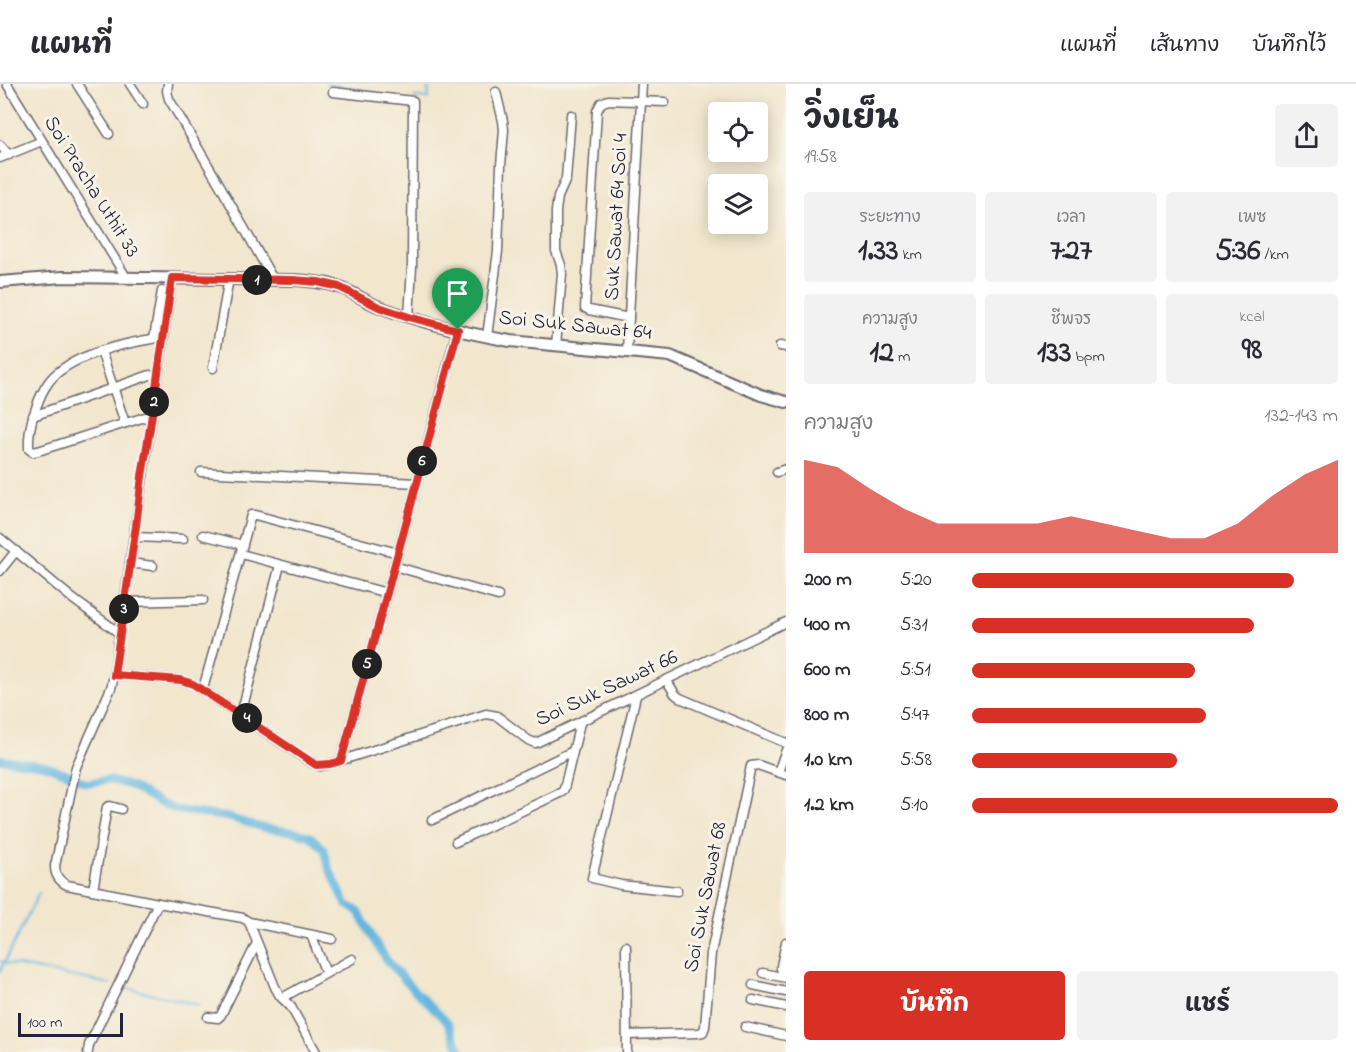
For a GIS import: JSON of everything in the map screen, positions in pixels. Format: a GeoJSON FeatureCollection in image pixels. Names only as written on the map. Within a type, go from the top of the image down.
{"type":"FeatureCollection","features":[{"type":"Feature","properties":{"kind":"street","name":"Soi Pracha Uthit 33"},"geometry":{"type":"LineString","coordinates":[[7,84],[126,277]]}},
{"type":"Feature","properties":{"kind":"street"},"geometry":{"type":"LineString","coordinates":[[77,84],[109,134]]}},
{"type":"Feature","properties":{"kind":"street"},"geometry":{"type":"LineString","coordinates":[[130,84],[143,104]]}},
{"type":"Feature","properties":{"kind":"street"},"geometry":{"type":"LineString","coordinates":[[168,84],[169,99],[274,280]]}},
{"type":"Feature","properties":{"kind":"street","name":"Suk Sawat 64 Soi 4"},"geometry":{"type":"LineString","coordinates":[[627,352],[642,84]]}},
{"type":"Feature","properties":{"kind":"street"},"geometry":{"type":"LineString","coordinates":[[333,92],[413,101],[412,267],[409,317]]}},
{"type":"Feature","properties":{"kind":"street"},"geometry":{"type":"LineString","coordinates":[[487,337],[498,251],[504,130],[496,92]]}},
{"type":"Feature","properties":{"kind":"street"},"geometry":{"type":"LineString","coordinates":[[629,318],[589,310],[584,304],[598,106],[608,100],[665,102]]}},
{"type":"Feature","properties":{"kind":"street"},"geometry":{"type":"LineString","coordinates":[[556,346],[562,274],[556,251],[556,211],[558,197],[566,179],[571,115]]}},
{"type":"Feature","properties":{"kind":"street"},"geometry":{"type":"LineString","coordinates":[[0,145],[4,156],[42,141]]}},
{"type":"Feature","properties":{"kind":"street","name":"Soi Suk Sawat 64"},"geometry":{"type":"LineString","coordinates":[[0,282],[126,277],[310,281],[339,287],[379,307],[409,317],[487,337],[556,346],[670,356],[761,395],[786,402]]}},
{"type":"Feature","properties":{"kind":"street"},"geometry":{"type":"LineString","coordinates":[[172,278],[114,675],[111,688],[76,767],[55,873],[67,885],[239,917],[249,922],[332,939]]}},
{"type":"Feature","properties":{"kind":"street"},"geometry":{"type":"LineString","coordinates":[[213,368],[229,278]]}},
{"type":"Feature","properties":{"kind":"street"},"geometry":{"type":"LineString","coordinates":[[154,338],[162,291]]}},
{"type":"Feature","properties":{"kind":"street"},"geometry":{"type":"LineString","coordinates":[[341,761],[458,330]]}},
{"type":"Feature","properties":{"kind":"street"},"geometry":{"type":"LineString","coordinates":[[145,417],[33,452],[29,448],[33,416],[49,381],[70,364],[101,351],[164,337]]}},
{"type":"Feature","properties":{"kind":"street"},"geometry":{"type":"LineString","coordinates":[[101,351],[125,423]]}},
{"type":"Feature","properties":{"kind":"street"},"geometry":{"type":"LineString","coordinates":[[33,416],[150,375]]}},
{"type":"Feature","properties":{"kind":"street"},"geometry":{"type":"LineString","coordinates":[[201,472],[417,483]]}},
{"type":"Feature","properties":{"kind":"street"},"geometry":{"type":"LineString","coordinates":[[203,689],[251,515],[398,553]]}},
{"type":"Feature","properties":{"kind":"street"},"geometry":{"type":"LineString","coordinates":[[203,535],[280,565],[387,593]]}},
{"type":"Feature","properties":{"kind":"street"},"geometry":{"type":"LineString","coordinates":[[135,537],[183,539]]}},
{"type":"Feature","properties":{"kind":"street"},"geometry":{"type":"LineString","coordinates":[[0,538],[73,599],[120,633]]}},
{"type":"Feature","properties":{"kind":"street"},"geometry":{"type":"LineString","coordinates":[[0,572],[16,551]]}},
{"type":"Feature","properties":{"kind":"street"},"geometry":{"type":"LineString","coordinates":[[130,563],[153,566]]}},
{"type":"Feature","properties":{"kind":"street"},"geometry":{"type":"LineString","coordinates":[[241,714],[280,565]]}},
{"type":"Feature","properties":{"kind":"street"},"geometry":{"type":"LineString","coordinates":[[394,566],[498,596]]}},
{"type":"Feature","properties":{"kind":"street"},"geometry":{"type":"LineString","coordinates":[[125,602],[203,600]]}},
{"type":"Feature","properties":{"kind":"street","name":"Soi Suk Sawat 66"},"geometry":{"type":"LineString","coordinates":[[114,675],[181,680],[193,684],[316,765],[330,764],[486,714],[497,716],[535,743],[786,622]]}},
{"type":"Feature","properties":{"kind":"street"},"geometry":{"type":"LineString","coordinates":[[667,681],[680,698],[786,743]]}},
{"type":"Feature","properties":{"kind":"street"},"geometry":{"type":"LineString","coordinates":[[636,696],[592,878],[628,886],[677,891]]}},
{"type":"Feature","properties":{"kind":"street"},"geometry":{"type":"LineString","coordinates":[[456,842],[562,792],[580,723]]}},
{"type":"Feature","properties":{"kind":"street"},"geometry":{"type":"LineString","coordinates":[[782,774],[786,750]]}},
{"type":"Feature","properties":{"kind":"street"},"geometry":{"type":"LineString","coordinates":[[432,820],[573,751]]}},
{"type":"Feature","properties":{"kind":"street","name":"Soi Suk Sawat 68"},"geometry":{"type":"LineString","coordinates":[[627,1035],[703,1032],[709,961],[751,766],[758,765],[782,774]]}},
{"type":"Feature","properties":{"kind":"street"},"geometry":{"type":"LineString","coordinates":[[93,890],[107,807],[121,809]]}},
{"type":"Feature","properties":{"kind":"street"},"geometry":{"type":"LineString","coordinates":[[88,1052],[108,1004],[158,903]]}},
{"type":"Feature","properties":{"kind":"street"},"geometry":{"type":"LineString","coordinates":[[249,922],[275,987],[291,1007],[316,1052]]}},
{"type":"Feature","properties":{"kind":"street"},"geometry":{"type":"LineString","coordinates":[[311,934],[326,973]]}},
{"type":"Feature","properties":{"kind":"street"},"geometry":{"type":"LineString","coordinates":[[208,1017],[218,1018],[221,1015],[257,943]]}},
{"type":"Feature","properties":{"kind":"street"},"geometry":{"type":"LineString","coordinates":[[626,946],[627,1052]]}},
{"type":"Feature","properties":{"kind":"street"},"geometry":{"type":"LineString","coordinates":[[785,947],[781,969],[786,977]]}},
{"type":"Feature","properties":{"kind":"street"},"geometry":{"type":"LineString","coordinates":[[282,998],[352,959]]}},
{"type":"Feature","properties":{"kind":"street"},"geometry":{"type":"LineString","coordinates":[[763,973],[786,977]]}},
{"type":"Feature","properties":{"kind":"street"},"geometry":{"type":"LineString","coordinates":[[753,985],[786,992]]}},
{"type":"Feature","properties":{"kind":"street"},"geometry":{"type":"LineString","coordinates":[[753,1000],[786,1007]]}},
{"type":"Feature","properties":{"kind":"street"},"geometry":{"type":"LineString","coordinates":[[745,1028],[786,1036]]}},
{"type":"Feature","properties":{"kind":"waterway"},"geometry":{"type":"LineString","coordinates":[[326,84],[376,93]]}},
{"type":"Feature","properties":{"kind":"waterway"},"geometry":{"type":"LineString","coordinates":[[414,97],[429,98],[428,84]]}},
{"type":"Feature","properties":{"kind":"waterway"},"geometry":{"type":"LineString","coordinates":[[0,759],[43,765],[86,783],[109,780],[131,786],[177,810],[227,817],[264,828],[310,836],[324,849],[329,868],[346,904],[359,912],[386,959],[447,1022],[461,1052]]}},
{"type":"Feature","properties":{"kind":"waterway"},"geometry":{"type":"LineString","coordinates":[[0,971],[39,893]]}},
{"type":"Feature","properties":{"kind":"waterway"},"geometry":{"type":"LineString","coordinates":[[0,961],[111,984]]}},
{"type":"Feature","properties":{"kind":"waterway"},"geometry":{"type":"LineString","coordinates":[[123,987],[199,1005]]}},
{"type":"Feature","properties":{"kind":"route"},"geometry":{"type":"LineString","coordinates":[[172,278],[318,282],[339,287],[379,307],[458,330],[341,761],[316,765],[193,684],[181,680],[114,675],[172,278]]}}]}
